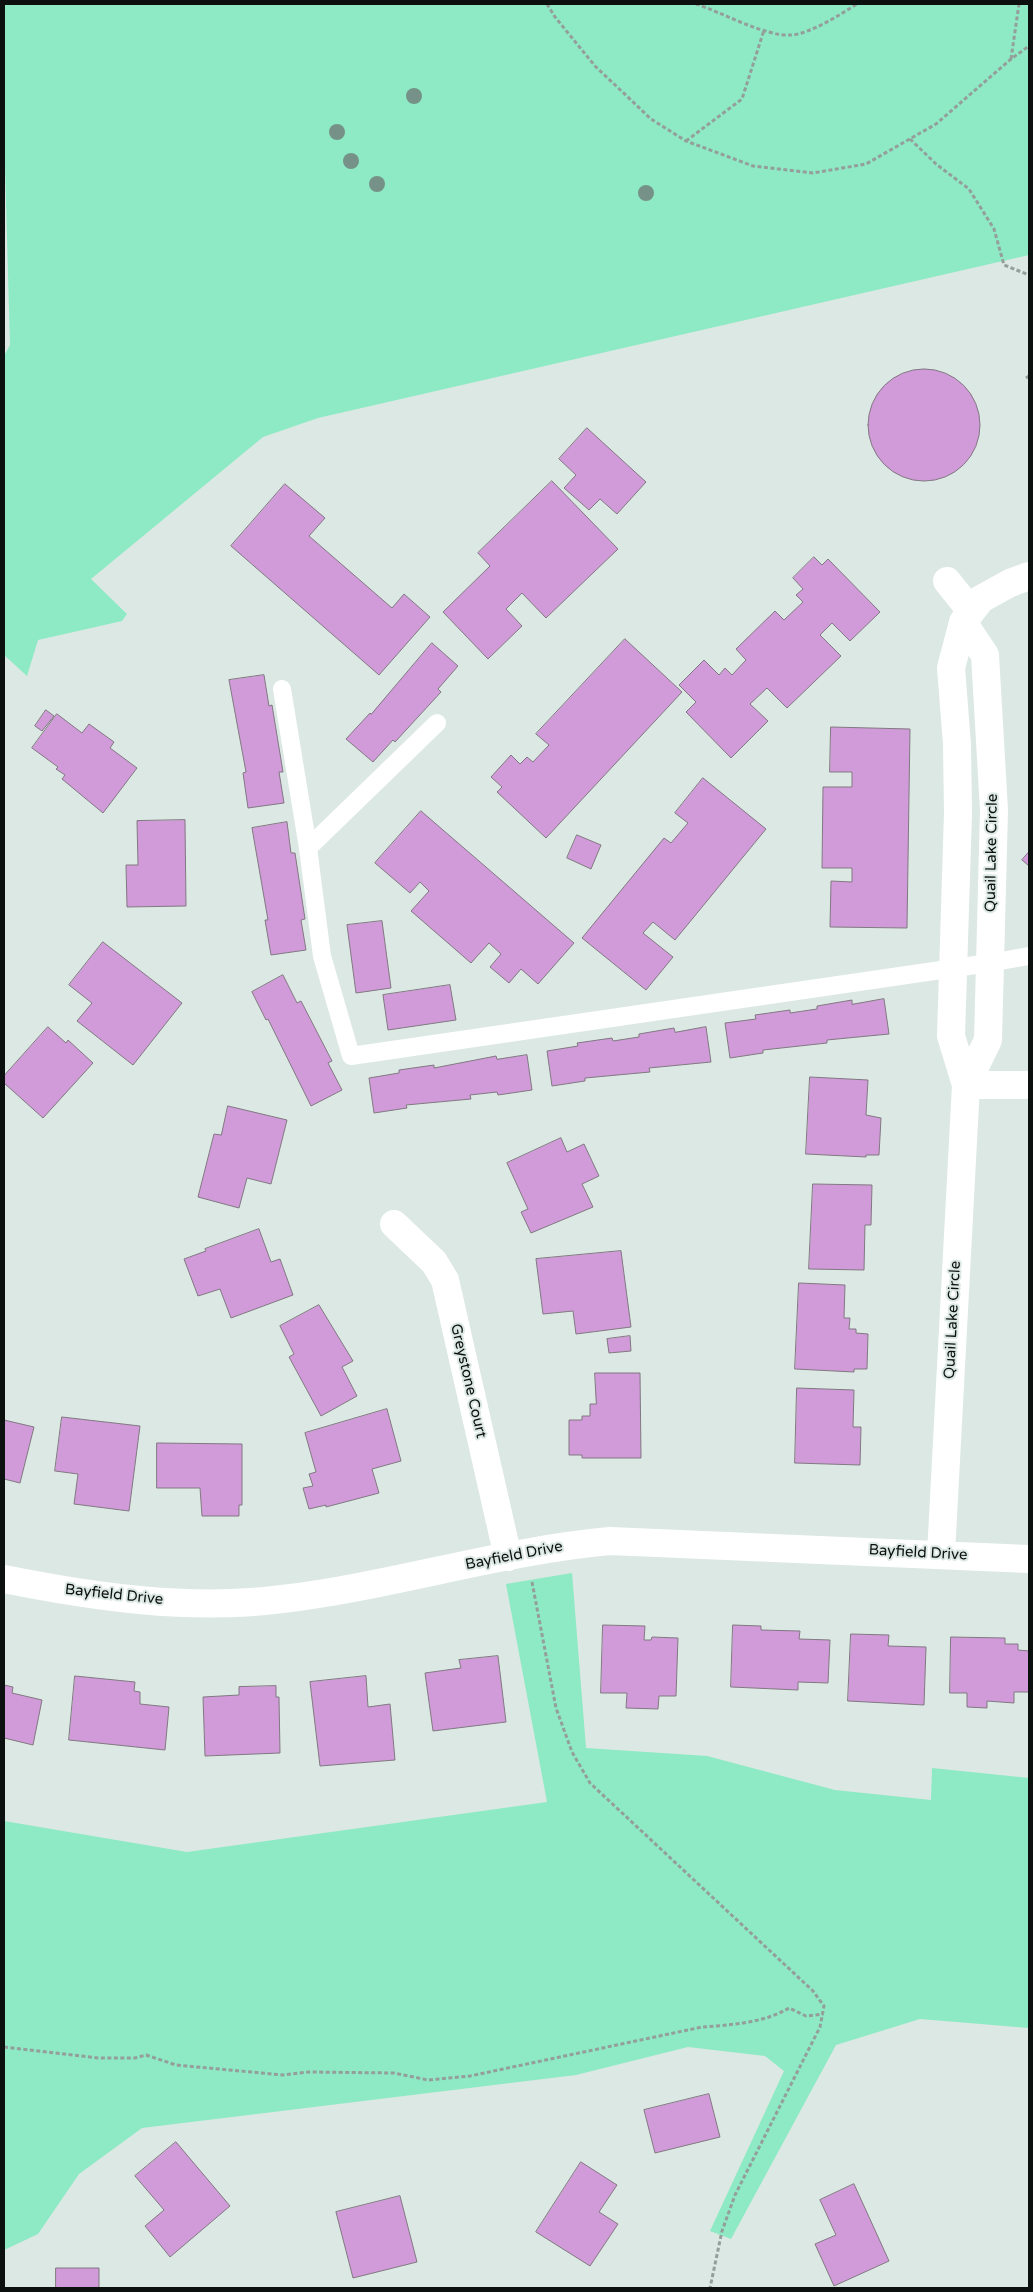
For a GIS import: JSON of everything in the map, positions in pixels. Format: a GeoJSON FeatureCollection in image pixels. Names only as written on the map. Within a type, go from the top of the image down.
{"type":"FeatureCollection","features":[{"type":"Feature","properties":{"kind":"street","name":"Quail Lake Circle"},"geometry":{"type":"LineString","coordinates":[[941,1554],[966,1085],[950,1036],[958,813],[957,744],[950,668],[968,617],[981,599],[1010,583],[1029,576]]}},
{"type":"Feature","properties":{"kind":"street"},"geometry":{"type":"LineString","coordinates":[[947,581],[968,617]]}},
{"type":"Feature","properties":{"kind":"street","name":"Quail Lake Circle"},"geometry":{"type":"LineString","coordinates":[[966,1085],[988,1040],[994,810],[985,655],[968,617]]}},
{"type":"Feature","properties":{"kind":"street"},"geometry":{"type":"LineString","coordinates":[[966,1085],[1029,1085]]}},
{"type":"Feature","properties":{"kind":"street","name":"Greystone Court"},"geometry":{"type":"LineString","coordinates":[[394,1224],[434,1262],[445,1280],[517,1554]]}},
{"type":"Feature","properties":{"kind":"street","name":"Bayfield Drive"},"geometry":{"type":"LineString","coordinates":[[4,1579],[124,1598],[190,1603],[281,1600],[567,1545],[610,1541],[1029,1559]]}},
{"type":"Feature","properties":{"kind":"lane"},"geometry":{"type":"LineString","coordinates":[[282,689],[308,848],[322,956],[351,1056],[1029,956]]}},
{"type":"Feature","properties":{"kind":"lane"},"geometry":{"type":"LineString","coordinates":[[308,848],[436,724]]}},
{"type":"Feature","properties":{"kind":"path"},"geometry":{"type":"LineString","coordinates":[[548,4],[555,17],[595,66],[650,119],[686,141],[754,166],[813,173],[866,164],[936,124],[1011,59],[1029,46]]}},
{"type":"Feature","properties":{"kind":"path"},"geometry":{"type":"LineString","coordinates":[[696,4],[764,30],[791,36],[824,24],[857,4]]}},
{"type":"Feature","properties":{"kind":"path"},"geometry":{"type":"LineString","coordinates":[[1011,59],[1019,4]]}},
{"type":"Feature","properties":{"kind":"path"},"geometry":{"type":"LineString","coordinates":[[686,141],[742,99],[764,30]]}},
{"type":"Feature","properties":{"kind":"path"},"geometry":{"type":"LineString","coordinates":[[910,139],[936,164],[969,189],[994,229],[1004,265],[1029,275]]}},
{"type":"Feature","properties":{"kind":"path"},"geometry":{"type":"LineString","coordinates":[[517,1554],[556,1708],[572,1752],[590,1783],[813,1991],[824,2006],[820,2027],[735,2195],[722,2231],[710,2288]]}},
{"type":"Feature","properties":{"kind":"path"},"geometry":{"type":"LineString","coordinates":[[4,2047],[98,2058],[135,2058],[146,2055],[176,2065],[283,2074],[309,2072],[394,2073],[428,2080],[470,2076],[702,2027],[724,2026],[776,2016],[789,2008],[806,2016],[823,2014]]}},
{"type":"Feature","properties":{"kind":"green space"},"geometry":{"type":"Polygon","coordinates":[[[4,4],[1029,4],[1029,255],[318,418],[263,437],[91,579],[127,614],[122,621],[38,640],[27,676],[4,655],[4,356],[10,345],[4,130],[4,4]]]}},
{"type":"Feature","properties":{"kind":"green space"},"geometry":{"type":"Polygon","coordinates":[[[572,1573],[586,1748],[707,1756],[835,1790],[931,1800],[932,1768],[1029,1778],[1029,2028],[920,2019],[836,2045],[731,2239],[710,2231],[784,2071],[765,2056],[688,2047],[576,2075],[142,2128],[79,2174],[38,2234],[4,2250],[4,1821],[187,1852],[547,1802],[506,1584],[572,1573]]]}},
{"type":"Feature","properties":{"kind":"building"},"geometry":{"type":"Polygon","coordinates":[[[924,369],[945,373],[964,385],[976,404],[980,425],[976,446],[964,465],[945,477],[924,481],[903,477],[884,465],[872,446],[868,425],[872,404],[884,385],[903,373],[924,369]]]}},
{"type":"Feature","properties":{"kind":"building"},"geometry":{"type":"Polygon","coordinates":[[[587,428],[646,482],[617,514],[600,499],[589,510],[564,488],[576,475],[559,459],[587,428]]]}},
{"type":"Feature","properties":{"kind":"building"},"geometry":{"type":"Polygon","coordinates":[[[552,481],[618,549],[546,618],[522,593],[506,609],[522,626],[488,659],[443,612],[490,566],[478,553],[552,481]]]}},
{"type":"Feature","properties":{"kind":"building"},"geometry":{"type":"Polygon","coordinates":[[[285,484],[325,518],[309,536],[392,608],[404,594],[430,617],[379,675],[231,546],[285,484]]]}},
{"type":"Feature","properties":{"kind":"building"},"geometry":{"type":"Polygon","coordinates":[[[814,557],[822,565],[828,559],[880,612],[850,641],[832,623],[820,635],[841,656],[787,708],[767,688],[750,704],[768,721],[731,758],[686,712],[696,702],[679,685],[704,660],[719,675],[725,668],[732,675],[746,660],[736,649],[775,611],[784,620],[803,602],[796,595],[803,589],[793,578],[814,557]]]}},
{"type":"Feature","properties":{"kind":"building"},"geometry":{"type":"Polygon","coordinates":[[[625,639],[682,692],[546,838],[497,792],[502,787],[491,777],[511,755],[520,764],[527,757],[533,762],[549,745],[536,734],[625,639]]]}},
{"type":"Feature","properties":{"kind":"building"},"geometry":{"type":"Polygon","coordinates":[[[432,643],[458,666],[438,689],[441,692],[395,742],[393,740],[373,762],[346,739],[371,714],[432,643]]]}},
{"type":"Feature","properties":{"kind":"building"},"geometry":{"type":"Polygon","coordinates":[[[264,675],[269,706],[272,705],[283,772],[279,772],[284,803],[248,808],[243,773],[246,772],[229,680],[264,675]]]}},
{"type":"Feature","properties":{"kind":"building"},"geometry":{"type":"Polygon","coordinates":[[[46,710],[54,716],[42,731],[35,726],[46,710]]]}},
{"type":"Feature","properties":{"kind":"building"},"geometry":{"type":"Polygon","coordinates":[[[57,714],[82,733],[89,724],[114,742],[110,748],[137,768],[103,813],[62,779],[65,775],[56,769],[58,767],[32,748],[57,714]]]}},
{"type":"Feature","properties":{"kind":"building"},"geometry":{"type":"Polygon","coordinates":[[[831,727],[910,729],[907,928],[830,927],[831,881],[852,882],[852,868],[822,868],[823,787],[852,787],[852,772],[830,772],[831,727]]]}},
{"type":"Feature","properties":{"kind":"building"},"geometry":{"type":"Polygon","coordinates":[[[703,778],[766,829],[675,940],[653,922],[643,933],[673,957],[646,990],[582,938],[664,838],[671,843],[688,823],[675,813],[703,778]]]}},
{"type":"Feature","properties":{"kind":"building"},"geometry":{"type":"Polygon","coordinates":[[[421,811],[574,943],[538,984],[521,969],[509,983],[490,967],[501,954],[489,943],[471,963],[411,911],[429,891],[420,882],[410,893],[375,863],[421,811]]]}},
{"type":"Feature","properties":{"kind":"building"},"geometry":{"type":"Polygon","coordinates":[[[185,820],[186,906],[127,907],[126,865],[138,865],[137,821],[185,820]]]}},
{"type":"Feature","properties":{"kind":"building"},"geometry":{"type":"Polygon","coordinates":[[[287,822],[291,853],[295,853],[305,919],[301,920],[306,950],[271,955],[265,920],[268,920],[252,828],[287,822]]]}},
{"type":"Feature","properties":{"kind":"building"},"geometry":{"type":"Polygon","coordinates":[[[577,835],[601,845],[591,869],[567,858],[577,835]]]}},
{"type":"Feature","properties":{"kind":"building"},"geometry":{"type":"Polygon","coordinates":[[[1029,852],[1029,866],[1022,860],[1029,852]]]}},
{"type":"Feature","properties":{"kind":"building"},"geometry":{"type":"Polygon","coordinates":[[[382,921],[391,988],[356,993],[347,925],[382,921]]]}},
{"type":"Feature","properties":{"kind":"building"},"geometry":{"type":"Polygon","coordinates":[[[103,942],[182,1003],[133,1065],[77,1021],[92,1003],[69,985],[103,942]]]}},
{"type":"Feature","properties":{"kind":"building"},"geometry":{"type":"Polygon","coordinates":[[[283,975],[297,1003],[301,1001],[332,1061],[328,1063],[342,1090],[311,1106],[268,1019],[266,1020],[252,992],[283,975]]]}},
{"type":"Feature","properties":{"kind":"building"},"geometry":{"type":"Polygon","coordinates":[[[450,985],[456,1020],[388,1030],[383,995],[450,985]]]}},
{"type":"Feature","properties":{"kind":"building"},"geometry":{"type":"Polygon","coordinates":[[[884,999],[889,1034],[827,1040],[827,1043],[763,1050],[763,1053],[730,1058],[725,1023],[756,1019],[755,1015],[790,1010],[790,1013],[817,1009],[817,1006],[852,1000],[852,1004],[884,999]]]}},
{"type":"Feature","properties":{"kind":"building"},"geometry":{"type":"Polygon","coordinates":[[[48,1027],[66,1043],[68,1040],[93,1063],[43,1118],[4,1083],[4,1076],[48,1027]]]}},
{"type":"Feature","properties":{"kind":"building"},"geometry":{"type":"Polygon","coordinates":[[[706,1027],[711,1062],[649,1068],[650,1072],[585,1078],[585,1081],[552,1086],[547,1051],[578,1046],[577,1043],[612,1038],[613,1041],[639,1037],[639,1034],[674,1028],[675,1032],[706,1027]]]}},
{"type":"Feature","properties":{"kind":"building"},"geometry":{"type":"Polygon","coordinates":[[[527,1055],[532,1090],[498,1095],[497,1092],[470,1095],[471,1099],[406,1105],[407,1108],[374,1113],[369,1078],[399,1073],[399,1070],[434,1065],[434,1068],[496,1056],[497,1059],[527,1055]]]}},
{"type":"Feature","properties":{"kind":"building"},"geometry":{"type":"Polygon","coordinates":[[[810,1077],[868,1080],[866,1115],[881,1118],[879,1155],[866,1155],[866,1157],[806,1154],[810,1077]]]}},
{"type":"Feature","properties":{"kind":"building"},"geometry":{"type":"Polygon","coordinates":[[[228,1106],[287,1120],[271,1184],[247,1178],[239,1208],[198,1197],[214,1134],[221,1135],[228,1106]]]}},
{"type":"Feature","properties":{"kind":"building"},"geometry":{"type":"Polygon","coordinates":[[[561,1138],[567,1152],[584,1144],[599,1176],[582,1184],[593,1207],[531,1233],[521,1212],[528,1209],[507,1163],[561,1138]]]}},
{"type":"Feature","properties":{"kind":"building"},"geometry":{"type":"Polygon","coordinates":[[[813,1184],[872,1185],[871,1225],[865,1225],[864,1270],[809,1269],[813,1184]]]}},
{"type":"Feature","properties":{"kind":"building"},"geometry":{"type":"Polygon","coordinates":[[[259,1229],[271,1262],[280,1259],[293,1295],[231,1318],[220,1289],[198,1296],[184,1259],[259,1229]]]}},
{"type":"Feature","properties":{"kind":"building"},"geometry":{"type":"Polygon","coordinates":[[[621,1251],[631,1327],[576,1334],[573,1311],[543,1314],[536,1259],[621,1251]]]}},
{"type":"Feature","properties":{"kind":"building"},"geometry":{"type":"Polygon","coordinates":[[[799,1283],[845,1285],[844,1318],[850,1318],[849,1329],[856,1329],[856,1333],[868,1334],[867,1369],[854,1369],[854,1372],[795,1369],[799,1283]]]}},
{"type":"Feature","properties":{"kind":"building"},"geometry":{"type":"Polygon","coordinates":[[[319,1305],[353,1361],[342,1367],[357,1396],[321,1416],[289,1357],[294,1354],[280,1326],[319,1305]]]}},
{"type":"Feature","properties":{"kind":"building"},"geometry":{"type":"Polygon","coordinates":[[[630,1336],[631,1351],[609,1353],[607,1339],[630,1336]]]}},
{"type":"Feature","properties":{"kind":"building"},"geometry":{"type":"Polygon","coordinates":[[[595,1373],[640,1373],[641,1458],[582,1458],[582,1455],[569,1455],[569,1420],[582,1420],[582,1416],[590,1416],[590,1404],[596,1404],[595,1373]]]}},
{"type":"Feature","properties":{"kind":"building"},"geometry":{"type":"Polygon","coordinates":[[[797,1388],[854,1390],[853,1427],[861,1427],[860,1465],[795,1463],[797,1388]]]}},
{"type":"Feature","properties":{"kind":"building"},"geometry":{"type":"Polygon","coordinates":[[[387,1409],[401,1461],[372,1469],[379,1493],[326,1507],[326,1505],[309,1509],[303,1488],[313,1486],[309,1474],[316,1472],[305,1433],[387,1409]]]}},
{"type":"Feature","properties":{"kind":"building"},"geometry":{"type":"Polygon","coordinates":[[[62,1417],[140,1426],[129,1511],[74,1504],[78,1474],[55,1471],[62,1417]]]}},
{"type":"Feature","properties":{"kind":"building"},"geometry":{"type":"Polygon","coordinates":[[[4,1420],[34,1427],[20,1483],[4,1479],[4,1420]]]}},
{"type":"Feature","properties":{"kind":"building"},"geometry":{"type":"Polygon","coordinates":[[[157,1443],[242,1444],[242,1505],[239,1505],[239,1516],[202,1516],[200,1488],[157,1488],[157,1443]]]}},
{"type":"Feature","properties":{"kind":"building"},"geometry":{"type":"Polygon","coordinates":[[[603,1625],[645,1626],[644,1640],[651,1640],[652,1637],[678,1638],[676,1696],[659,1696],[658,1709],[626,1708],[627,1693],[601,1693],[603,1625]]]}},
{"type":"Feature","properties":{"kind":"building"},"geometry":{"type":"Polygon","coordinates":[[[733,1625],[761,1626],[761,1630],[800,1631],[799,1639],[830,1640],[828,1683],[798,1682],[798,1690],[731,1687],[733,1625]]]}},
{"type":"Feature","properties":{"kind":"building"},"geometry":{"type":"Polygon","coordinates":[[[851,1634],[889,1635],[888,1646],[926,1647],[924,1705],[848,1701],[851,1634]]]}},
{"type":"Feature","properties":{"kind":"building"},"geometry":{"type":"Polygon","coordinates":[[[951,1637],[1005,1638],[1005,1644],[1018,1644],[1018,1650],[1029,1651],[1029,1692],[1014,1692],[1014,1703],[987,1701],[987,1708],[967,1707],[967,1693],[950,1693],[951,1637]]]}},
{"type":"Feature","properties":{"kind":"building"},"geometry":{"type":"Polygon","coordinates":[[[498,1656],[506,1722],[433,1731],[425,1673],[461,1668],[459,1660],[498,1656]]]}},
{"type":"Feature","properties":{"kind":"building"},"geometry":{"type":"Polygon","coordinates":[[[75,1676],[135,1682],[134,1691],[140,1692],[140,1704],[169,1707],[165,1750],[69,1740],[75,1676]]]}},
{"type":"Feature","properties":{"kind":"building"},"geometry":{"type":"Polygon","coordinates":[[[366,1676],[368,1707],[390,1704],[395,1760],[320,1766],[310,1682],[366,1676]]]}},
{"type":"Feature","properties":{"kind":"building"},"geometry":{"type":"Polygon","coordinates":[[[4,1685],[13,1687],[12,1693],[42,1700],[33,1745],[4,1738],[4,1685]]]}},
{"type":"Feature","properties":{"kind":"building"},"geometry":{"type":"Polygon","coordinates":[[[276,1686],[276,1697],[279,1697],[280,1753],[205,1756],[203,1697],[239,1695],[239,1687],[276,1686]]]}},
{"type":"Feature","properties":{"kind":"building"},"geometry":{"type":"Polygon","coordinates":[[[709,2094],[720,2137],[655,2153],[644,2110],[709,2094]]]}},
{"type":"Feature","properties":{"kind":"building"},"geometry":{"type":"Polygon","coordinates":[[[176,2142],[230,2206],[170,2257],[145,2226],[164,2210],[135,2176],[176,2142]]]}},
{"type":"Feature","properties":{"kind":"building"},"geometry":{"type":"Polygon","coordinates":[[[581,2162],[617,2185],[599,2212],[618,2224],[590,2266],[536,2232],[581,2162]]]}},
{"type":"Feature","properties":{"kind":"building"},"geometry":{"type":"Polygon","coordinates":[[[854,2184],[889,2261],[834,2286],[815,2244],[836,2235],[820,2200],[854,2184]]]}},
{"type":"Feature","properties":{"kind":"building"},"geometry":{"type":"Polygon","coordinates":[[[400,2196],[417,2262],[353,2278],[336,2212],[400,2196]]]}},
{"type":"Feature","properties":{"kind":"building"},"geometry":{"type":"Polygon","coordinates":[[[56,2268],[99,2268],[99,2288],[56,2288],[56,2268]]]}}]}
